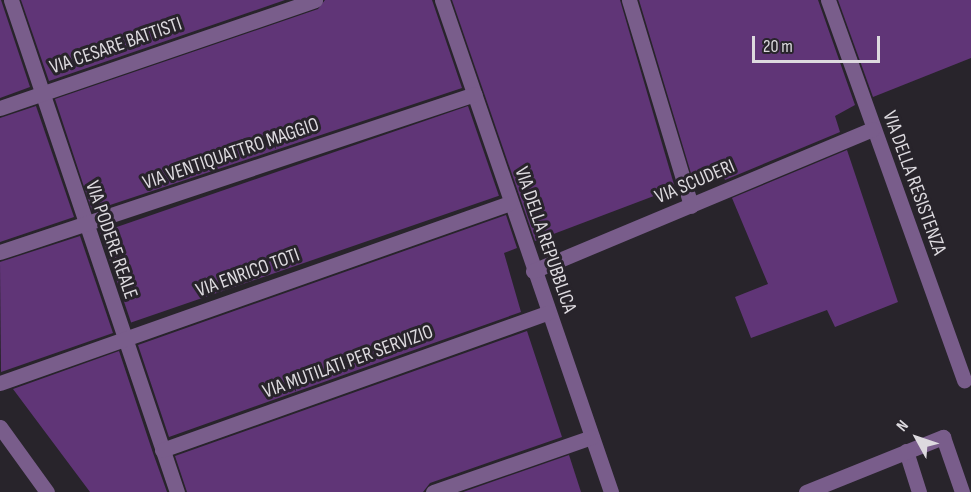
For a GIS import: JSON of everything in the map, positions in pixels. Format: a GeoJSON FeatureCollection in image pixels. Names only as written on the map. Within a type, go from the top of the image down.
{"type":"FeatureCollection","features":[{"type":"Feature","properties":{"kind":"street","name":"VIA PODERE REALE"},"geometry":{"type":"LineString","coordinates":[[11,0],[39,95],[177,492]]}},
{"type":"Feature","properties":{"kind":"street","name":"VIA CESARE BATTISTI"},"geometry":{"type":"LineString","coordinates":[[0,108],[315,0]]}},
{"type":"Feature","properties":{"kind":"street","name":"VIA DELLA REPUBBLICA"},"geometry":{"type":"LineString","coordinates":[[442,0],[533,271],[611,492]]}},
{"type":"Feature","properties":{"kind":"street"},"geometry":{"type":"LineString","coordinates":[[629,0],[692,207]]}},
{"type":"Feature","properties":{"kind":"street","name":"VIA DELLA RESISTENZA"},"geometry":{"type":"LineString","coordinates":[[828,0],[872,129],[964,380]]}},
{"type":"Feature","properties":{"kind":"street","name":"VIA VENTIQUATTRO MAGGIO"},"geometry":{"type":"LineString","coordinates":[[0,252],[84,226],[474,94]]}},
{"type":"Feature","properties":{"kind":"street","name":"VIA SCUDERI"},"geometry":{"type":"LineString","coordinates":[[533,271],[692,207],[872,129]]}},
{"type":"Feature","properties":{"kind":"street","name":"VIA ENRICO TOTI"},"geometry":{"type":"LineString","coordinates":[[0,383],[510,203]]}},
{"type":"Feature","properties":{"kind":"street","name":"VIA MUTILATI PER SERVIZIO"},"geometry":{"type":"LineString","coordinates":[[162,450],[548,313]]}},
{"type":"Feature","properties":{"kind":"street"},"geometry":{"type":"LineString","coordinates":[[0,427],[48,492]]}},
{"type":"Feature","properties":{"kind":"street"},"geometry":{"type":"LineString","coordinates":[[433,492],[592,437]]}},
{"type":"Feature","properties":{"kind":"street"},"geometry":{"type":"LineString","coordinates":[[806,492],[943,437],[962,492]]}},
{"type":"Feature","properties":{"kind":"street"},"geometry":{"type":"LineString","coordinates":[[906,451],[919,492]]}},
{"type":"Feature","properties":{"kind":"building"},"geometry":{"type":"Polygon","coordinates":[[[0,0],[30,87],[0,98],[0,0]]]}},
{"type":"Feature","properties":{"kind":"building"},"geometry":{"type":"Polygon","coordinates":[[[21,0],[285,0],[49,81],[21,0]]]}},
{"type":"Feature","properties":{"kind":"building"},"geometry":{"type":"Polygon","coordinates":[[[325,0],[432,0],[462,88],[92,211],[55,99],[318,9],[325,0]]]}},
{"type":"Feature","properties":{"kind":"building"},"geometry":{"type":"Polygon","coordinates":[[[452,0],[620,0],[675,188],[535,241],[452,0]]]}},
{"type":"Feature","properties":{"kind":"building"},"geometry":{"type":"Polygon","coordinates":[[[639,0],[818,0],[855,105],[835,116],[840,132],[725,180],[720,168],[693,180],[639,0]]]}},
{"type":"Feature","properties":{"kind":"building"},"geometry":{"type":"Polygon","coordinates":[[[838,0],[971,0],[971,58],[873,97],[838,0]]]}},
{"type":"Feature","properties":{"kind":"building"},"geometry":{"type":"Polygon","coordinates":[[[36,106],[74,217],[0,242],[0,118],[36,106]]]}},
{"type":"Feature","properties":{"kind":"building"},"geometry":{"type":"Polygon","coordinates":[[[468,106],[499,196],[131,322],[100,233],[468,106]]]}},
{"type":"Feature","properties":{"kind":"building"},"geometry":{"type":"Polygon","coordinates":[[[847,150],[898,302],[835,327],[827,310],[751,338],[735,297],[768,284],[732,198],[847,150]]]}},
{"type":"Feature","properties":{"kind":"building"},"geometry":{"type":"Polygon","coordinates":[[[506,215],[517,248],[504,253],[521,312],[169,437],[138,345],[506,215]]]}},
{"type":"Feature","properties":{"kind":"building"},"geometry":{"type":"Polygon","coordinates":[[[80,236],[113,333],[1,372],[0,262],[80,236]]]}},
{"type":"Feature","properties":{"kind":"building"},"geometry":{"type":"Polygon","coordinates":[[[527,331],[562,437],[430,483],[423,492],[187,492],[175,456],[527,331]]]}},
{"type":"Feature","properties":{"kind":"building"},"geometry":{"type":"Polygon","coordinates":[[[119,351],[167,492],[90,492],[13,389],[119,351]]]}},
{"type":"Feature","properties":{"kind":"building"},"geometry":{"type":"Polygon","coordinates":[[[569,455],[581,492],[463,492],[569,455]]]}}]}
